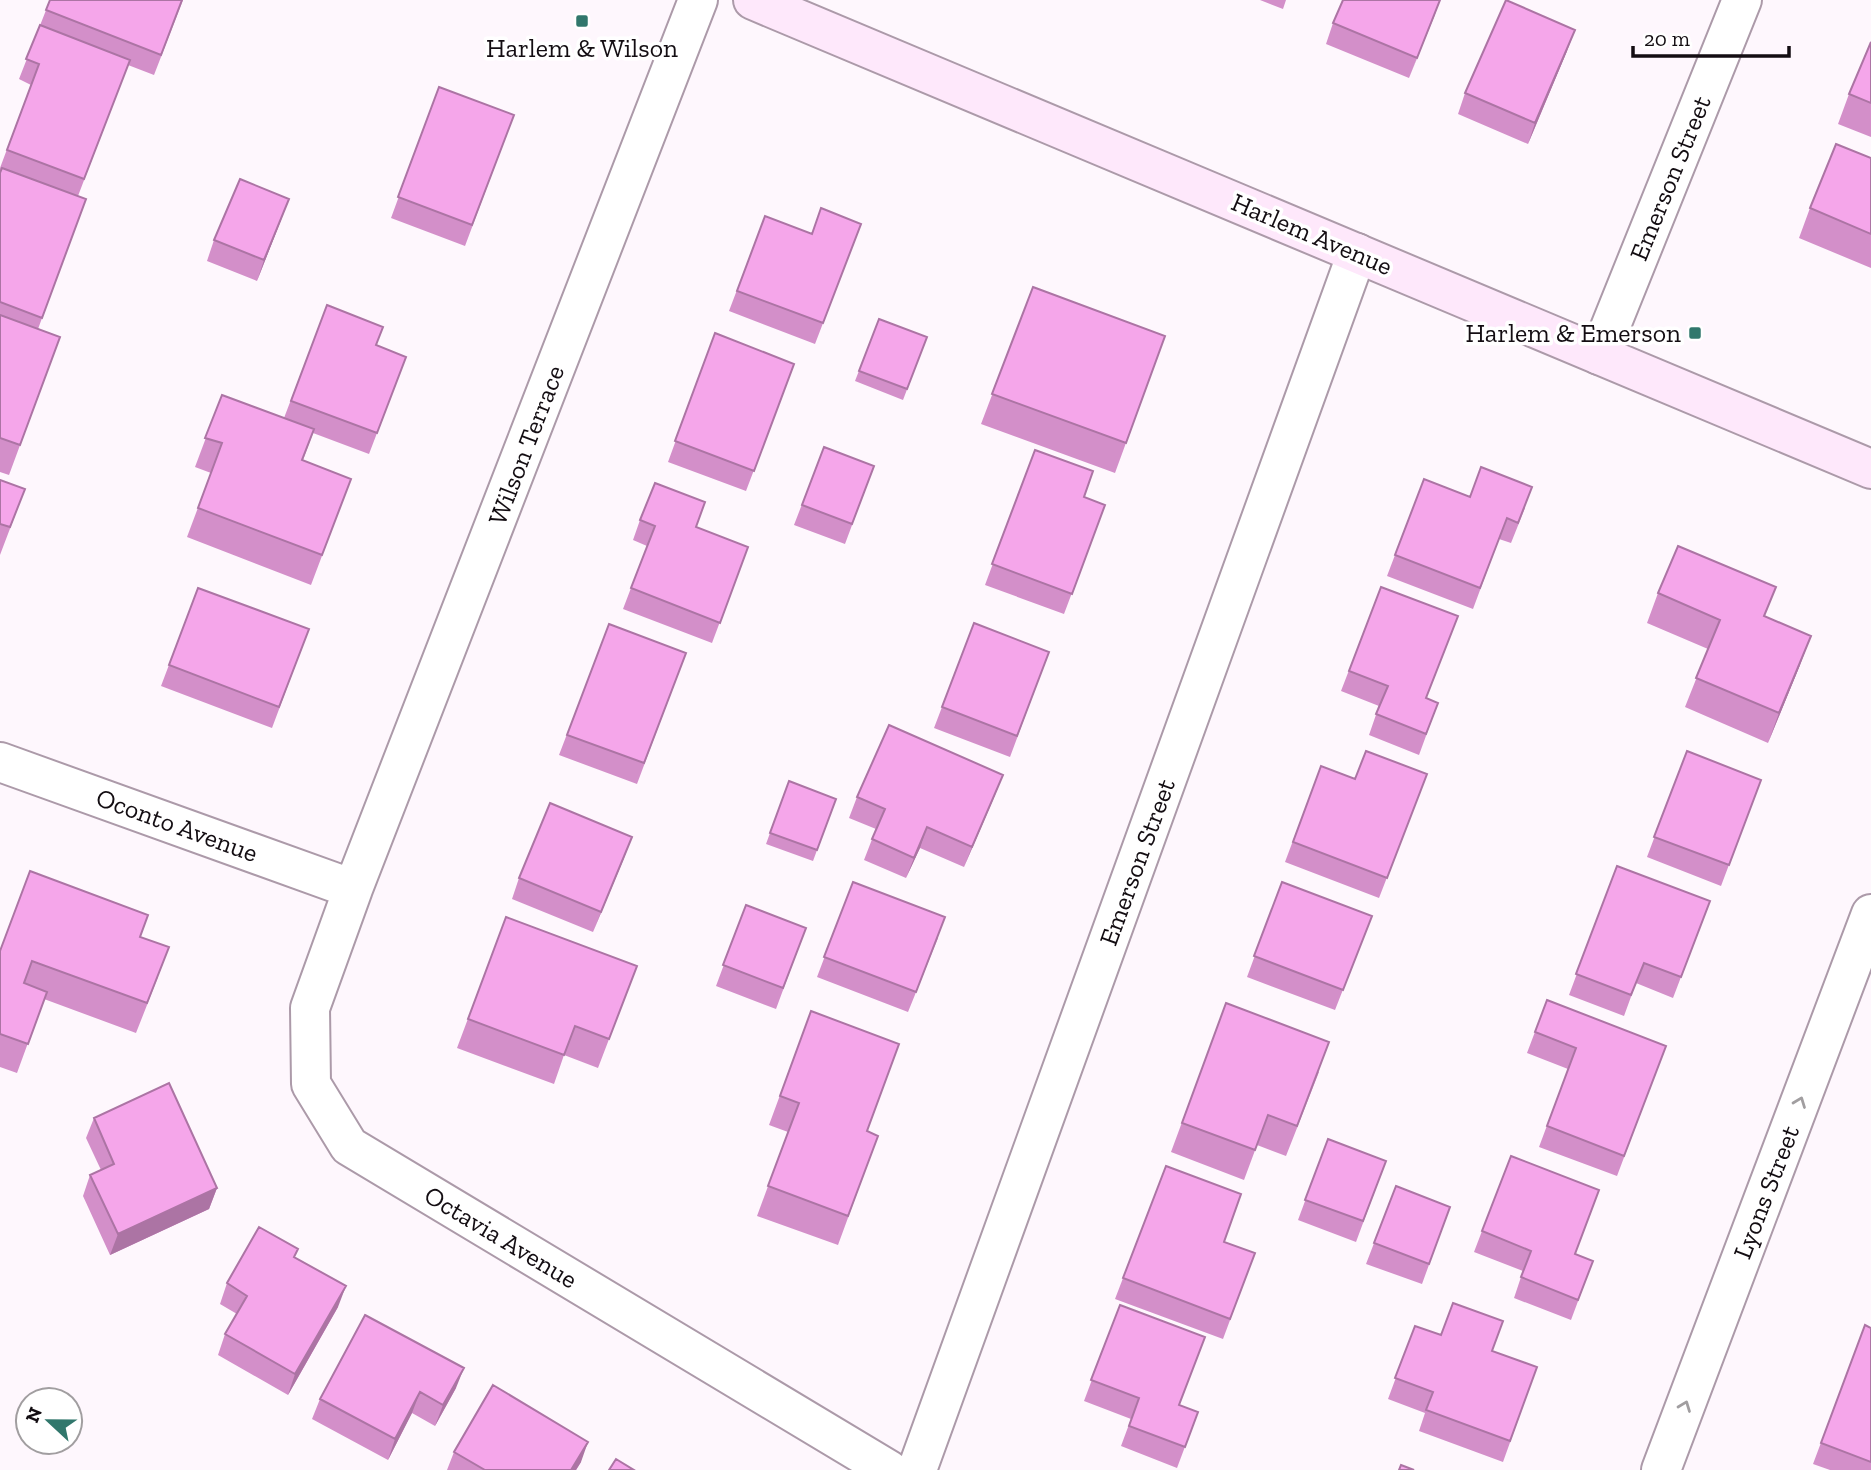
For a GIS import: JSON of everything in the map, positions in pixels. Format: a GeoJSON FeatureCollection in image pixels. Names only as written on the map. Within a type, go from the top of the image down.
{"type":"FeatureCollection","features":[{"type":"Feature","properties":{"kind":"main road","name":"Harlem Avenue"},"geometry":{"type":"LineString","coordinates":[[753,0],[1871,469]]}},
{"type":"Feature","properties":{"kind":"street","name":"Wilson Terrace"},"geometry":{"type":"LineString","coordinates":[[354,889],[698,0]]}},
{"type":"Feature","properties":{"kind":"street","name":"Emerson Street"},"geometry":{"type":"LineString","coordinates":[[1599,355],[1742,0]]}},
{"type":"Feature","properties":{"kind":"street","name":"Emerson Street"},"geometry":{"type":"LineString","coordinates":[[917,1470],[1357,253]]}},
{"type":"Feature","properties":{"kind":"street","name":"Oconto Avenue"},"geometry":{"type":"LineString","coordinates":[[0,762],[354,889]]}},
{"type":"Feature","properties":{"kind":"street","name":"Octavia Avenue"},"geometry":{"type":"LineString","coordinates":[[354,889],[310,1008],[311,1084],[349,1146],[889,1470]]}},
{"type":"Feature","properties":{"kind":"street","name":"Lyons Street"},"geometry":{"type":"LineString","coordinates":[[1661,1470],[1871,914]]}},
{"type":"Feature","properties":{"kind":"building"},"geometry":{"type":"Polygon","coordinates":[[[50,0],[182,0],[161,55],[46,10],[50,0]]]}},
{"type":"Feature","properties":{"kind":"building"},"geometry":{"type":"Polygon","coordinates":[[[1343,0],[1440,0],[1417,58],[1333,23],[1343,0]]]}},
{"type":"Feature","properties":{"kind":"building"},"geometry":{"type":"Polygon","coordinates":[[[1506,0],[1575,30],[1535,123],[1465,93],[1506,0]]]}},
{"type":"Feature","properties":{"kind":"building"},"geometry":{"type":"Polygon","coordinates":[[[40,25],[130,60],[84,179],[7,150],[39,64],[26,59],[40,25]]]}},
{"type":"Feature","properties":{"kind":"building"},"geometry":{"type":"Polygon","coordinates":[[[1871,42],[1871,103],[1849,94],[1871,42]]]}},
{"type":"Feature","properties":{"kind":"building"},"geometry":{"type":"Polygon","coordinates":[[[439,87],[514,115],[472,225],[398,197],[439,87]]]}},
{"type":"Feature","properties":{"kind":"building"},"geometry":{"type":"Polygon","coordinates":[[[1836,144],[1871,158],[1871,234],[1810,208],[1836,144]]]}},
{"type":"Feature","properties":{"kind":"building"},"geometry":{"type":"Polygon","coordinates":[[[2,168],[86,199],[42,318],[0,302],[2,168]]]}},
{"type":"Feature","properties":{"kind":"building"},"geometry":{"type":"Polygon","coordinates":[[[240,179],[289,199],[264,260],[214,240],[240,179]]]}},
{"type":"Feature","properties":{"kind":"building"},"geometry":{"type":"Polygon","coordinates":[[[821,208],[861,224],[823,323],[737,291],[765,216],[812,234],[821,208]]]}},
{"type":"Feature","properties":{"kind":"building"},"geometry":{"type":"Polygon","coordinates":[[[1033,287],[1165,336],[1126,443],[992,394],[1033,287]]]}},
{"type":"Feature","properties":{"kind":"building"},"geometry":{"type":"Polygon","coordinates":[[[327,305],[383,327],[376,345],[406,357],[377,433],[291,401],[327,305]]]}},
{"type":"Feature","properties":{"kind":"building"},"geometry":{"type":"Polygon","coordinates":[[[0,315],[60,337],[20,445],[0,438],[0,315]]]}},
{"type":"Feature","properties":{"kind":"building"},"geometry":{"type":"Polygon","coordinates":[[[879,319],[927,337],[907,389],[859,371],[879,319]]]}},
{"type":"Feature","properties":{"kind":"building"},"geometry":{"type":"Polygon","coordinates":[[[715,333],[794,364],[754,471],[675,441],[715,333]]]}},
{"type":"Feature","properties":{"kind":"building"},"geometry":{"type":"Polygon","coordinates":[[[222,395],[314,429],[302,460],[351,479],[322,555],[198,508],[222,443],[205,438],[222,395]]]}},
{"type":"Feature","properties":{"kind":"building"},"geometry":{"type":"Polygon","coordinates":[[[824,447],[874,466],[852,524],[802,505],[824,447]]]}},
{"type":"Feature","properties":{"kind":"building"},"geometry":{"type":"Polygon","coordinates":[[[1035,450],[1093,471],[1084,497],[1105,505],[1072,594],[992,564],[1035,450]]]}},
{"type":"Feature","properties":{"kind":"building"},"geometry":{"type":"Polygon","coordinates":[[[1481,467],[1532,487],[1518,523],[1507,518],[1480,588],[1395,555],[1424,479],[1470,497],[1481,467]]]}},
{"type":"Feature","properties":{"kind":"building"},"geometry":{"type":"Polygon","coordinates":[[[0,480],[25,489],[10,527],[0,524],[0,480]]]}},
{"type":"Feature","properties":{"kind":"building"},"geometry":{"type":"Polygon","coordinates":[[[655,483],[705,502],[696,527],[748,547],[720,623],[631,588],[655,526],[640,520],[655,483]]]}},
{"type":"Feature","properties":{"kind":"building"},"geometry":{"type":"Polygon","coordinates":[[[1678,546],[1776,587],[1764,616],[1811,636],[1779,713],[1696,678],[1720,620],[1658,593],[1678,546]]]}},
{"type":"Feature","properties":{"kind":"building"},"geometry":{"type":"Polygon","coordinates":[[[1381,587],[1458,616],[1426,698],[1438,703],[1426,734],[1376,714],[1388,686],[1349,671],[1381,587]]]}},
{"type":"Feature","properties":{"kind":"building"},"geometry":{"type":"Polygon","coordinates":[[[198,588],[309,629],[279,707],[169,665],[198,588]]]}},
{"type":"Feature","properties":{"kind":"building"},"geometry":{"type":"Polygon","coordinates":[[[974,623],[1049,652],[1017,736],[942,707],[974,623]]]}},
{"type":"Feature","properties":{"kind":"building"},"geometry":{"type":"Polygon","coordinates":[[[609,624],[686,653],[644,763],[567,735],[609,624]]]}},
{"type":"Feature","properties":{"kind":"building"},"geometry":{"type":"Polygon","coordinates":[[[889,725],[1003,775],[972,847],[927,827],[914,858],[872,839],[885,809],[857,797],[889,725]]]}},
{"type":"Feature","properties":{"kind":"building"},"geometry":{"type":"Polygon","coordinates":[[[1366,751],[1427,774],[1387,878],[1293,842],[1321,766],[1355,779],[1366,751]]]}},
{"type":"Feature","properties":{"kind":"building"},"geometry":{"type":"Polygon","coordinates":[[[1687,751],[1761,780],[1729,865],[1654,837],[1687,751]]]}},
{"type":"Feature","properties":{"kind":"building"},"geometry":{"type":"Polygon","coordinates":[[[789,781],[836,799],[817,850],[770,833],[789,781]]]}},
{"type":"Feature","properties":{"kind":"building"},"geometry":{"type":"Polygon","coordinates":[[[550,803],[632,837],[601,912],[519,878],[550,803]]]}},
{"type":"Feature","properties":{"kind":"building"},"geometry":{"type":"Polygon","coordinates":[[[1617,866],[1710,901],[1681,977],[1644,963],[1631,995],[1576,974],[1617,866]]]}},
{"type":"Feature","properties":{"kind":"building"},"geometry":{"type":"Polygon","coordinates":[[[30,871],[148,915],[140,937],[169,947],[147,1003],[32,961],[24,983],[47,992],[28,1044],[0,1034],[0,951],[30,871]]]}},
{"type":"Feature","properties":{"kind":"building"},"geometry":{"type":"Polygon","coordinates":[[[853,882],[945,917],[916,992],[824,957],[853,882]]]}},
{"type":"Feature","properties":{"kind":"building"},"geometry":{"type":"Polygon","coordinates":[[[1282,882],[1372,916],[1343,990],[1254,956],[1282,882]]]}},
{"type":"Feature","properties":{"kind":"building"},"geometry":{"type":"Polygon","coordinates":[[[746,905],[806,928],[783,988],[723,965],[746,905]]]}},
{"type":"Feature","properties":{"kind":"building"},"geometry":{"type":"Polygon","coordinates":[[[506,917],[637,966],[609,1039],[575,1026],[564,1055],[468,1019],[506,917]]]}},
{"type":"Feature","properties":{"kind":"building"},"geometry":{"type":"Polygon","coordinates":[[[1547,1000],[1666,1046],[1624,1156],[1547,1126],[1576,1048],[1535,1032],[1547,1000]]]}},
{"type":"Feature","properties":{"kind":"building"},"geometry":{"type":"Polygon","coordinates":[[[1226,1003],[1329,1042],[1297,1126],[1268,1115],[1255,1150],[1182,1123],[1226,1003]]]}},
{"type":"Feature","properties":{"kind":"building"},"geometry":{"type":"Polygon","coordinates":[[[811,1011],[899,1044],[867,1131],[878,1136],[848,1216],[768,1186],[799,1103],[780,1096],[811,1011]]]}},
{"type":"Feature","properties":{"kind":"building"},"geometry":{"type":"Polygon","coordinates":[[[169,1083],[217,1188],[118,1234],[90,1175],[114,1164],[94,1118],[169,1083]]]}},
{"type":"Feature","properties":{"kind":"building"},"geometry":{"type":"Polygon","coordinates":[[[1328,1139],[1386,1161],[1363,1221],[1305,1200],[1328,1139]]]}},
{"type":"Feature","properties":{"kind":"building"},"geometry":{"type":"Polygon","coordinates":[[[1511,1156],[1599,1190],[1575,1254],[1593,1261],[1578,1300],[1521,1277],[1531,1251],[1482,1231],[1511,1156]]]}},
{"type":"Feature","properties":{"kind":"building"},"geometry":{"type":"Polygon","coordinates":[[[1166,1166],[1241,1194],[1224,1242],[1255,1253],[1230,1319],[1123,1278],[1166,1166]]]}},
{"type":"Feature","properties":{"kind":"building"},"geometry":{"type":"Polygon","coordinates":[[[1396,1186],[1450,1207],[1429,1264],[1374,1243],[1396,1186]]]}},
{"type":"Feature","properties":{"kind":"building"},"geometry":{"type":"Polygon","coordinates":[[[259,1227],[298,1249],[294,1257],[346,1286],[295,1374],[225,1334],[247,1296],[227,1283],[259,1227]]]}},
{"type":"Feature","properties":{"kind":"building"},"geometry":{"type":"Polygon","coordinates":[[[1453,1303],[1503,1321],[1492,1351],[1537,1367],[1510,1441],[1426,1410],[1433,1392],[1395,1378],[1415,1326],[1441,1335],[1453,1303]]]}},
{"type":"Feature","properties":{"kind":"building"},"geometry":{"type":"Polygon","coordinates":[[[1120,1305],[1205,1337],[1179,1405],[1198,1412],[1185,1447],[1129,1426],[1139,1398],[1091,1380],[1120,1305]]]}},
{"type":"Feature","properties":{"kind":"building"},"geometry":{"type":"Polygon","coordinates":[[[365,1315],[464,1368],[443,1405],[420,1392],[395,1439],[320,1399],[365,1315]]]}},
{"type":"Feature","properties":{"kind":"building"},"geometry":{"type":"Polygon","coordinates":[[[1865,1325],[1871,1328],[1871,1462],[1821,1443],[1865,1325]]]}},
{"type":"Feature","properties":{"kind":"building"},"geometry":{"type":"Polygon","coordinates":[[[493,1385],[588,1442],[571,1470],[485,1470],[454,1452],[493,1385]]]}},
{"type":"Feature","properties":{"kind":"building"},"geometry":{"type":"Polygon","coordinates":[[[616,1459],[634,1470],[609,1470],[616,1459]]]}},
{"type":"Feature","properties":{"kind":"building"},"geometry":{"type":"Polygon","coordinates":[[[1401,1465],[1414,1470],[1399,1470],[1401,1465]]]}},
{"type":"Feature","properties":{"kind":"place","name":"Harlem & Wilson"},"geometry":{"type":"Point","coordinates":[582,21]}},
{"type":"Feature","properties":{"kind":"place","name":"Harlem & Emerson"},"geometry":{"type":"Point","coordinates":[1695,333]}}]}
